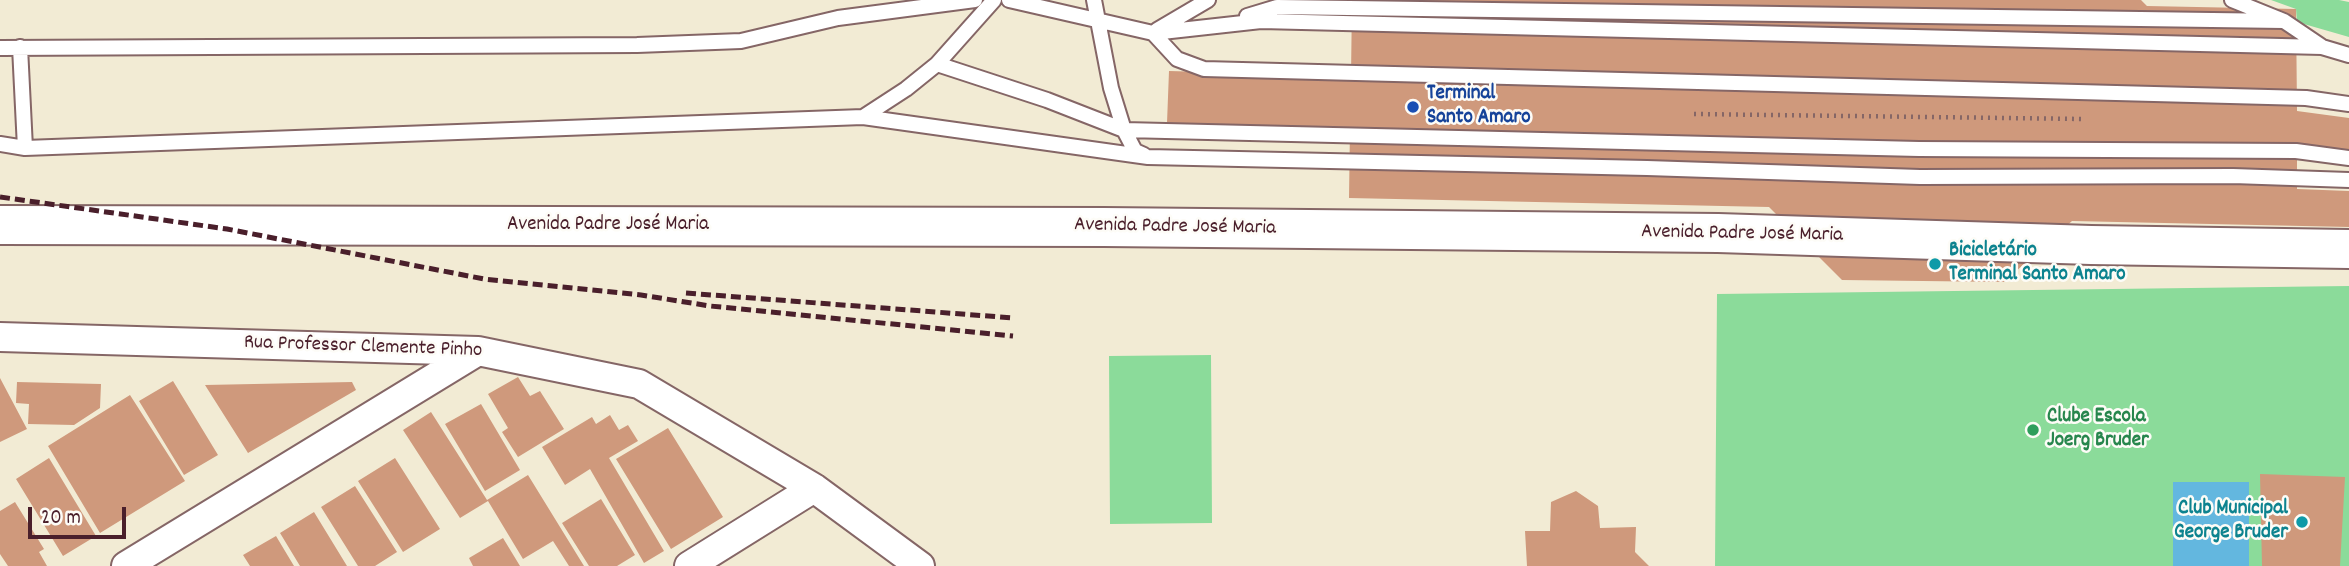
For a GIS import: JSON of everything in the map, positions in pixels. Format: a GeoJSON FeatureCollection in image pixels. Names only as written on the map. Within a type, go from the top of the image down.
{"type":"FeatureCollection","features":[{"type":"Feature","properties":{"kind":"main road","name":"Avenida Padre José Maria"},"geometry":{"type":"LineString","coordinates":[[0,225],[1104,227],[1718,233],[2091,245],[2349,249]]}},
{"type":"Feature","properties":{"kind":"street","name":"Rua Professor Clemente Pinho"},"geometry":{"type":"LineString","coordinates":[[0,337],[478,351],[639,384],[814,488],[920,566]]}},
{"type":"Feature","properties":{"kind":"street"},"geometry":{"type":"LineString","coordinates":[[126,566],[478,351]]}},
{"type":"Feature","properties":{"kind":"street"},"geometry":{"type":"LineString","coordinates":[[689,566],[814,488]]}},
{"type":"Feature","properties":{"kind":"lane"},"geometry":{"type":"LineString","coordinates":[[0,48],[637,45],[741,41],[838,18],[975,0]]}},
{"type":"Feature","properties":{"kind":"lane"},"geometry":{"type":"LineString","coordinates":[[863,117],[906,89],[937,64],[994,0]]}},
{"type":"Feature","properties":{"kind":"lane"},"geometry":{"type":"LineString","coordinates":[[1009,0],[1153,33],[1261,21],[2322,47],[2349,55]]}},
{"type":"Feature","properties":{"kind":"lane"},"geometry":{"type":"LineString","coordinates":[[1094,0],[1111,88],[1124,130],[1135,151],[1148,158]]}},
{"type":"Feature","properties":{"kind":"lane"},"geometry":{"type":"LineString","coordinates":[[1153,33],[1208,0]]}},
{"type":"Feature","properties":{"kind":"lane"},"geometry":{"type":"LineString","coordinates":[[2232,0],[2284,21],[2322,47]]}},
{"type":"Feature","properties":{"kind":"lane"},"geometry":{"type":"LineString","coordinates":[[1219,26],[1277,7],[2284,21]]}},
{"type":"Feature","properties":{"kind":"lane"},"geometry":{"type":"LineString","coordinates":[[1153,33],[1177,59],[1205,69],[2306,98],[2349,104]]}},
{"type":"Feature","properties":{"kind":"lane"},"geometry":{"type":"LineString","coordinates":[[20,47],[26,148]]}},
{"type":"Feature","properties":{"kind":"lane"},"geometry":{"type":"LineString","coordinates":[[937,64],[1047,100],[1124,130],[1919,149],[2296,151],[2349,158]]}},
{"type":"Feature","properties":{"kind":"lane"},"geometry":{"type":"LineString","coordinates":[[0,144],[26,148],[863,117],[1148,158],[1619,167],[1920,177],[2233,176],[2349,180]]}},
{"type":"Feature","properties":{"kind":"path"},"geometry":{"type":"LineString","coordinates":[[1694,114],[2063,119]]}},
{"type":"Feature","properties":{"kind":"green space"},"geometry":{"type":"Polygon","coordinates":[[[2271,0],[2349,2],[2349,37],[2297,22],[2296,9],[2271,0]]]}},
{"type":"Feature","properties":{"kind":"green space","name":"Clube Escola Joerg Bruder"},"geometry":{"type":"Polygon","coordinates":[[[2349,286],[2349,566],[1715,566],[1717,294],[2349,286]]]}},
{"type":"Feature","properties":{"kind":"green space"},"geometry":{"type":"Polygon","coordinates":[[[1211,355],[1212,523],[1110,524],[1109,356],[1211,355]]]}},
{"type":"Feature","properties":{"kind":"water"},"geometry":{"type":"Polygon","coordinates":[[[2173,482],[2249,482],[2249,566],[2173,566],[2173,482]]]}},
{"type":"Feature","properties":{"kind":"building"},"geometry":{"type":"Polygon","coordinates":[[[1352,0],[2141,0],[2147,6],[2296,9],[2297,111],[2349,118],[2349,155],[2297,149],[2297,189],[2349,191],[2349,227],[2072,221],[2004,282],[1842,280],[1769,207],[1349,198],[1350,128],[1167,123],[1169,71],[1351,76],[1352,0]]]}},
{"type":"Feature","properties":{"kind":"building"},"geometry":{"type":"Polygon","coordinates":[[[518,377],[530,396],[540,391],[564,429],[518,457],[502,432],[508,428],[488,394],[518,377]]]}},
{"type":"Feature","properties":{"kind":"building"},"geometry":{"type":"Polygon","coordinates":[[[0,378],[27,429],[0,442],[0,378]]]}},
{"type":"Feature","properties":{"kind":"building"},"geometry":{"type":"Polygon","coordinates":[[[173,381],[218,455],[184,475],[139,401],[173,381]]]}},
{"type":"Feature","properties":{"kind":"building"},"geometry":{"type":"Polygon","coordinates":[[[17,382],[101,384],[100,408],[74,425],[28,424],[29,404],[16,403],[17,382]]]}},
{"type":"Feature","properties":{"kind":"building"},"geometry":{"type":"Polygon","coordinates":[[[352,382],[356,390],[248,453],[205,385],[352,382]]]}},
{"type":"Feature","properties":{"kind":"building"},"geometry":{"type":"Polygon","coordinates":[[[130,395],[185,481],[100,533],[48,446],[130,395]]]}},
{"type":"Feature","properties":{"kind":"building"},"geometry":{"type":"Polygon","coordinates":[[[481,404],[520,470],[485,491],[445,424],[481,404]]]}},
{"type":"Feature","properties":{"kind":"building"},"geometry":{"type":"Polygon","coordinates":[[[431,412],[487,500],[528,475],[584,566],[569,566],[553,541],[523,559],[488,501],[460,518],[403,430],[431,412]]]}},
{"type":"Feature","properties":{"kind":"building"},"geometry":{"type":"Polygon","coordinates":[[[610,415],[619,430],[628,425],[638,441],[609,458],[664,551],[644,563],[590,469],[565,485],[542,447],[592,417],[596,424],[610,415]]]}},
{"type":"Feature","properties":{"kind":"building"},"geometry":{"type":"Polygon","coordinates":[[[668,428],[723,517],[671,549],[616,459],[668,428]]]}},
{"type":"Feature","properties":{"kind":"building"},"geometry":{"type":"Polygon","coordinates":[[[49,458],[96,536],[63,556],[16,479],[49,458]]]}},
{"type":"Feature","properties":{"kind":"building"},"geometry":{"type":"Polygon","coordinates":[[[395,458],[440,529],[403,552],[358,481],[395,458]]]}},
{"type":"Feature","properties":{"kind":"building","name":"Club Municipal George Bruder"},"geometry":{"type":"Polygon","coordinates":[[[2260,474],[2345,477],[2340,566],[2262,566],[2260,474]]]}},
{"type":"Feature","properties":{"kind":"building"},"geometry":{"type":"Polygon","coordinates":[[[355,486],[397,552],[375,566],[358,566],[321,507],[355,486]]]}},
{"type":"Feature","properties":{"kind":"building"},"geometry":{"type":"Polygon","coordinates":[[[1576,491],[1598,506],[1600,528],[1636,527],[1635,552],[1649,566],[1527,566],[1525,531],[1550,531],[1551,502],[1576,491]]]}},
{"type":"Feature","properties":{"kind":"building"},"geometry":{"type":"Polygon","coordinates":[[[601,499],[635,555],[617,566],[589,566],[562,523],[601,499]]]}},
{"type":"Feature","properties":{"kind":"building"},"geometry":{"type":"Polygon","coordinates":[[[15,502],[44,549],[39,552],[47,566],[8,566],[0,554],[0,511],[15,502]]]}},
{"type":"Feature","properties":{"kind":"building"},"geometry":{"type":"Polygon","coordinates":[[[314,512],[347,566],[300,566],[280,533],[314,512]]]}},
{"type":"Feature","properties":{"kind":"building"},"geometry":{"type":"Polygon","coordinates":[[[276,536],[294,566],[250,566],[243,555],[276,536]]]}},
{"type":"Feature","properties":{"kind":"building"},"geometry":{"type":"Polygon","coordinates":[[[503,538],[520,566],[473,566],[469,558],[503,538]]]}},
{"type":"Feature","properties":{"kind":"railway"},"geometry":{"type":"LineString","coordinates":[[0,197],[227,229],[484,279],[641,295],[710,306],[1013,336]]}},
{"type":"Feature","properties":{"kind":"railway"},"geometry":{"type":"LineString","coordinates":[[686,293],[1014,318]]}},
{"type":"Feature","properties":{"kind":"place","name":"Terminal Santo Amaro"},"geometry":{"type":"Point","coordinates":[1413,107]}},
{"type":"Feature","properties":{"kind":"place","name":"Bicicletário Terminal Santo Amaro"},"geometry":{"type":"Point","coordinates":[1935,264]}},
{"type":"Feature","properties":{"kind":"place","name":"Clube Escola Joerg Bruder"},"geometry":{"type":"Point","coordinates":[2033,430]}},
{"type":"Feature","properties":{"kind":"place","name":"Club Municipal George Bruder"},"geometry":{"type":"Point","coordinates":[2302,522]}}]}
